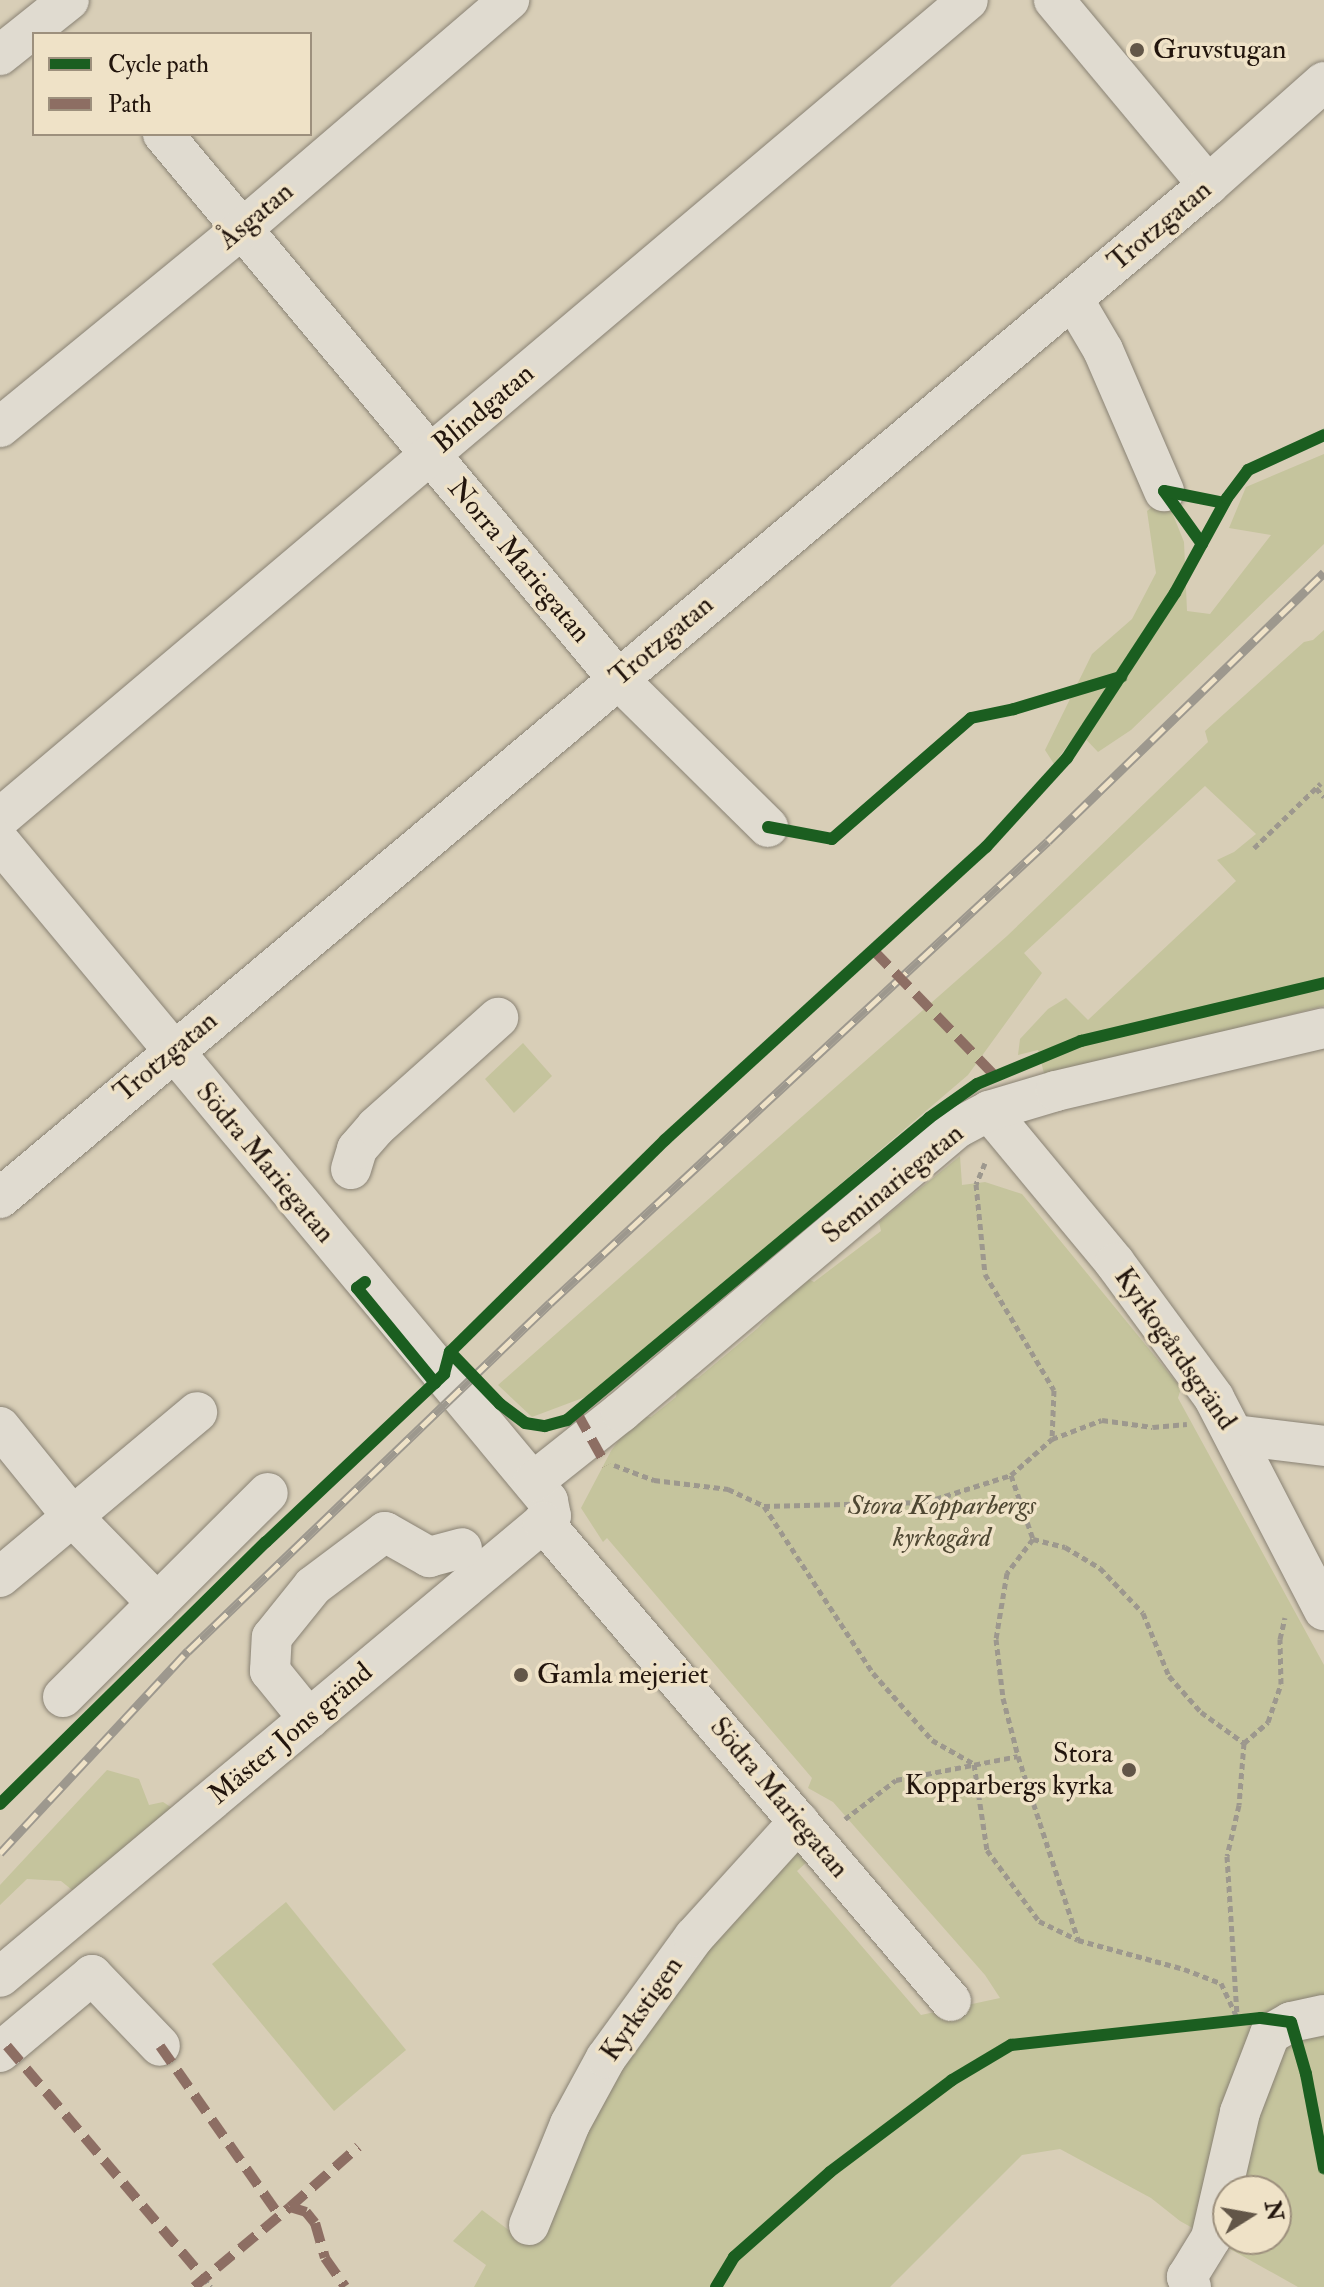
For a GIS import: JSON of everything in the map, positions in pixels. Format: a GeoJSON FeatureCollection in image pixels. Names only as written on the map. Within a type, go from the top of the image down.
{"type":"FeatureCollection","features":[{"type":"Feature","properties":{"kind":"street","name":"Åsgatan"},"geometry":{"type":"LineString","coordinates":[[0,427],[242,229],[509,0]]}},
{"type":"Feature","properties":{"kind":"street","name":"Blindgatan"},"geometry":{"type":"LineString","coordinates":[[0,818],[968,0]]}},
{"type":"Feature","properties":{"kind":"street"},"geometry":{"type":"LineString","coordinates":[[1054,0],[1208,185]]}},
{"type":"Feature","properties":{"kind":"street"},"geometry":{"type":"LineString","coordinates":[[39,32],[69,14]]}},
{"type":"Feature","properties":{"kind":"street"},"geometry":{"type":"LineString","coordinates":[[0,55],[32,36]]}},
{"type":"Feature","properties":{"kind":"street","name":"Trotzgatan"},"geometry":{"type":"LineString","coordinates":[[0,1198],[1073,299],[1324,82]]}},
{"type":"Feature","properties":{"kind":"street","name":"Norra Mariegatan"},"geometry":{"type":"LineString","coordinates":[[165,136],[617,678],[768,827]]}},
{"type":"Feature","properties":{"kind":"street"},"geometry":{"type":"LineString","coordinates":[[1073,299],[1103,350],[1164,491]]}},
{"type":"Feature","properties":{"kind":"street","name":"Södra Mariegatan"},"geometry":{"type":"LineString","coordinates":[[0,842],[533,1482]]}},
{"type":"Feature","properties":{"kind":"street"},"geometry":{"type":"LineString","coordinates":[[351,1169],[357,1149],[376,1127],[498,1018]]}},
{"type":"Feature","properties":{"kind":"street","name":"Seminariegatan"},"geometry":{"type":"LineString","coordinates":[[533,1482],[978,1117],[1056,1091],[1324,1028]]}},
{"type":"Feature","properties":{"kind":"street","name":"Kyrkogårdsgränd"},"geometry":{"type":"LineString","coordinates":[[978,1117],[1115,1263],[1231,1428],[1318,1599]]}},
{"type":"Feature","properties":{"kind":"street"},"geometry":{"type":"LineString","coordinates":[[0,1577],[197,1412]]}},
{"type":"Feature","properties":{"kind":"street"},"geometry":{"type":"LineString","coordinates":[[0,1427],[72,1516],[157,1603]]}},
{"type":"Feature","properties":{"kind":"street"},"geometry":{"type":"LineString","coordinates":[[1231,1428],[1324,1446]]}},
{"type":"Feature","properties":{"kind":"street"},"geometry":{"type":"LineString","coordinates":[[533,1482],[548,1501],[551,1516],[543,1522]]}},
{"type":"Feature","properties":{"kind":"street"},"geometry":{"type":"LineString","coordinates":[[63,1697],[268,1493]]}},
{"type":"Feature","properties":{"kind":"street","name":"Södra Mariegatan"},"geometry":{"type":"LineString","coordinates":[[543,1522],[951,2001]]}},
{"type":"Feature","properties":{"kind":"street","name":"Mäster Jons gränd"},"geometry":{"type":"LineString","coordinates":[[0,1977],[543,1522]]}},
{"type":"Feature","properties":{"kind":"street"},"geometry":{"type":"LineString","coordinates":[[309,1719],[270,1671],[272,1637],[313,1586],[385,1532],[429,1557],[462,1548]]}},
{"type":"Feature","properties":{"kind":"street","name":"Kyrkstigen"},"geometry":{"type":"LineString","coordinates":[[529,2225],[570,2124],[606,2058],[694,1937],[799,1821]]}},
{"type":"Feature","properties":{"kind":"street"},"geometry":{"type":"LineString","coordinates":[[0,2052],[92,1975],[160,2046]]}},
{"type":"Feature","properties":{"kind":"street"},"geometry":{"type":"LineString","coordinates":[[1189,2282],[1211,2238],[1240,2112],[1270,2034],[1308,2018]]}},
{"type":"Feature","properties":{"kind":"path"},"geometry":{"type":"LineString","coordinates":[[1254,848],[1319,786],[1324,797]]}},
{"type":"Feature","properties":{"kind":"path"},"geometry":{"type":"LineString","coordinates":[[978,1117],[988,1158],[976,1184],[985,1274],[1054,1390],[1052,1439]]}},
{"type":"Feature","properties":{"kind":"path"},"geometry":{"type":"LineString","coordinates":[[606,1465],[654,1480],[728,1489],[764,1506],[926,1502],[1011,1475],[1052,1439],[1102,1420],[1153,1427],[1231,1428]]}},
{"type":"Feature","properties":{"kind":"path"},"geometry":{"type":"LineString","coordinates":[[1011,1475],[1033,1539]]}},
{"type":"Feature","properties":{"kind":"path"},"geometry":{"type":"LineString","coordinates":[[764,1506],[873,1673],[932,1740],[974,1764]]}},
{"type":"Feature","properties":{"kind":"path"},"geometry":{"type":"LineString","coordinates":[[1033,1539],[1065,1547],[1100,1568],[1143,1613],[1169,1676],[1201,1712],[1244,1743]]}},
{"type":"Feature","properties":{"kind":"path"},"geometry":{"type":"LineString","coordinates":[[1033,1539],[1007,1573],[996,1639],[1003,1698],[1018,1756],[1078,1940]]}},
{"type":"Feature","properties":{"kind":"path"},"geometry":{"type":"LineString","coordinates":[[1238,2020],[1227,1856],[1239,1805],[1244,1743],[1268,1722],[1281,1684],[1280,1639],[1286,1615],[1318,1599]]}},
{"type":"Feature","properties":{"kind":"path"},"geometry":{"type":"LineString","coordinates":[[844,1820],[896,1780],[1018,1756]]}},
{"type":"Feature","properties":{"kind":"path"},"geometry":{"type":"LineString","coordinates":[[974,1764],[987,1850],[1039,1921],[1078,1940],[1184,1969],[1221,1983],[1238,2020]]}},
{"type":"Feature","properties":{"kind":"path"},"geometry":{"type":"LineString","coordinates":[[1223,2021],[1308,2018]]}},
{"type":"Feature","properties":{"kind":"path"},"geometry":{"type":"LineString","coordinates":[[204,2278],[211,2287]]}},
{"type":"Feature","properties":{"kind":"green space"},"geometry":{"type":"Polygon","coordinates":[[[1324,454],[1324,544],[1131,730],[1098,752],[1078,731],[1054,764],[1045,750],[1092,654],[1132,619],[1156,573],[1147,511],[1166,497],[1184,542],[1187,611],[1210,614],[1271,535],[1229,528],[1246,487],[1324,454]]]}},
{"type":"Feature","properties":{"kind":"green space"},"geometry":{"type":"Polygon","coordinates":[[[1324,630],[1324,1006],[1045,1077],[1038,1050],[1018,1055],[1020,1039],[1048,1009],[1066,998],[1088,1020],[1236,881],[1217,860],[1234,852],[1256,834],[1205,786],[1024,953],[1042,973],[968,1075],[596,1393],[532,1417],[498,1385],[1007,936],[1208,742],[1205,731],[1304,642],[1313,640],[1324,630]]]}},
{"type":"Feature","properties":{"kind":"green space"},"geometry":{"type":"Polygon","coordinates":[[[523,1043],[552,1076],[514,1113],[485,1079],[523,1043]]]}},
{"type":"Feature","properties":{"kind":"green space","name":"Stora Kopparbergs kyrkogård"},"geometry":{"type":"Polygon","coordinates":[[[960,1156],[962,1185],[985,1182],[1022,1194],[1181,1388],[1178,1398],[1324,1665],[1324,2287],[1298,2287],[1241,2255],[1292,2255],[1292,2175],[1212,2175],[1212,2239],[1180,2221],[1151,2198],[1060,2149],[1022,2155],[890,2287],[474,2287],[486,2265],[453,2241],[482,2210],[510,2231],[550,2127],[767,1834],[808,1861],[797,1871],[921,2015],[1000,1998],[985,1975],[833,1802],[808,1788],[812,1778],[607,1538],[603,1542],[581,1508],[611,1451],[636,1416],[651,1417],[676,1397],[678,1385],[698,1378],[758,1328],[805,1277],[814,1282],[881,1231],[879,1222],[960,1156]]]}},
{"type":"Feature","properties":{"kind":"green space"},"geometry":{"type":"Polygon","coordinates":[[[107,1770],[139,1779],[149,1805],[163,1802],[183,1815],[77,1894],[61,1881],[27,1879],[0,1905],[0,1885],[107,1770]]]}},
{"type":"Feature","properties":{"kind":"green space"},"geometry":{"type":"Polygon","coordinates":[[[286,1902],[406,2050],[334,2111],[212,1964],[286,1902]]]}},
{"type":"Feature","properties":{"kind":"railway"},"geometry":{"type":"LineString","coordinates":[[0,1853],[188,1651],[550,1303],[1048,841],[1324,573]]}},
{"type":"Feature","properties":{"kind":"marked path"},"geometry":{"type":"LineString","coordinates":[[874,951],[996,1077]]}},
{"type":"Feature","properties":{"kind":"marked path"},"geometry":{"type":"LineString","coordinates":[[577,1413],[606,1465]]}},
{"type":"Feature","properties":{"kind":"marked path"},"geometry":{"type":"LineString","coordinates":[[7,2046],[204,2278]]}},
{"type":"Feature","properties":{"kind":"marked path"},"geometry":{"type":"LineString","coordinates":[[160,2046],[278,2214]]}},
{"type":"Feature","properties":{"kind":"marked path"},"geometry":{"type":"LineString","coordinates":[[290,2207],[358,2147]]}},
{"type":"Feature","properties":{"kind":"marked path"},"geometry":{"type":"LineString","coordinates":[[194,2287],[290,2207],[306,2212],[315,2223],[325,2258],[345,2287]]}},
{"type":"Feature","properties":{"kind":"cycle path"},"geometry":{"type":"LineString","coordinates":[[0,1804],[266,1542],[444,1374],[450,1352],[665,1140],[986,847],[1067,758],[1175,593],[1227,498],[1248,470],[1324,435]]}},
{"type":"Feature","properties":{"kind":"cycle path"},"geometry":{"type":"LineString","coordinates":[[1202,544],[1164,491],[1224,503]]}},
{"type":"Feature","properties":{"kind":"cycle path"},"geometry":{"type":"LineString","coordinates":[[768,827],[832,839],[971,718],[1014,709],[1121,677]]}},
{"type":"Feature","properties":{"kind":"cycle path"},"geometry":{"type":"LineString","coordinates":[[450,1352],[500,1404],[525,1423],[545,1426],[567,1420],[929,1118],[977,1084],[1081,1041],[1324,983]]}},
{"type":"Feature","properties":{"kind":"cycle path"},"geometry":{"type":"LineString","coordinates":[[365,1282],[357,1288],[435,1383]]}},
{"type":"Feature","properties":{"kind":"cycle path"},"geometry":{"type":"LineString","coordinates":[[716,2287],[734,2257],[830,2172],[952,2080],[1011,2045],[1261,2018],[1291,2022],[1306,2074],[1324,2168]]}},
{"type":"Feature","properties":{"kind":"place","name":"Gruvstugan"},"geometry":{"type":"Point","coordinates":[1137,50]}},
{"type":"Feature","properties":{"kind":"place","name":"Gamla mejeriet"},"geometry":{"type":"Point","coordinates":[521,1675]}},
{"type":"Feature","properties":{"kind":"place","name":"Stora Kopparbergs kyrka"},"geometry":{"type":"Point","coordinates":[1129,1770]}}]}
